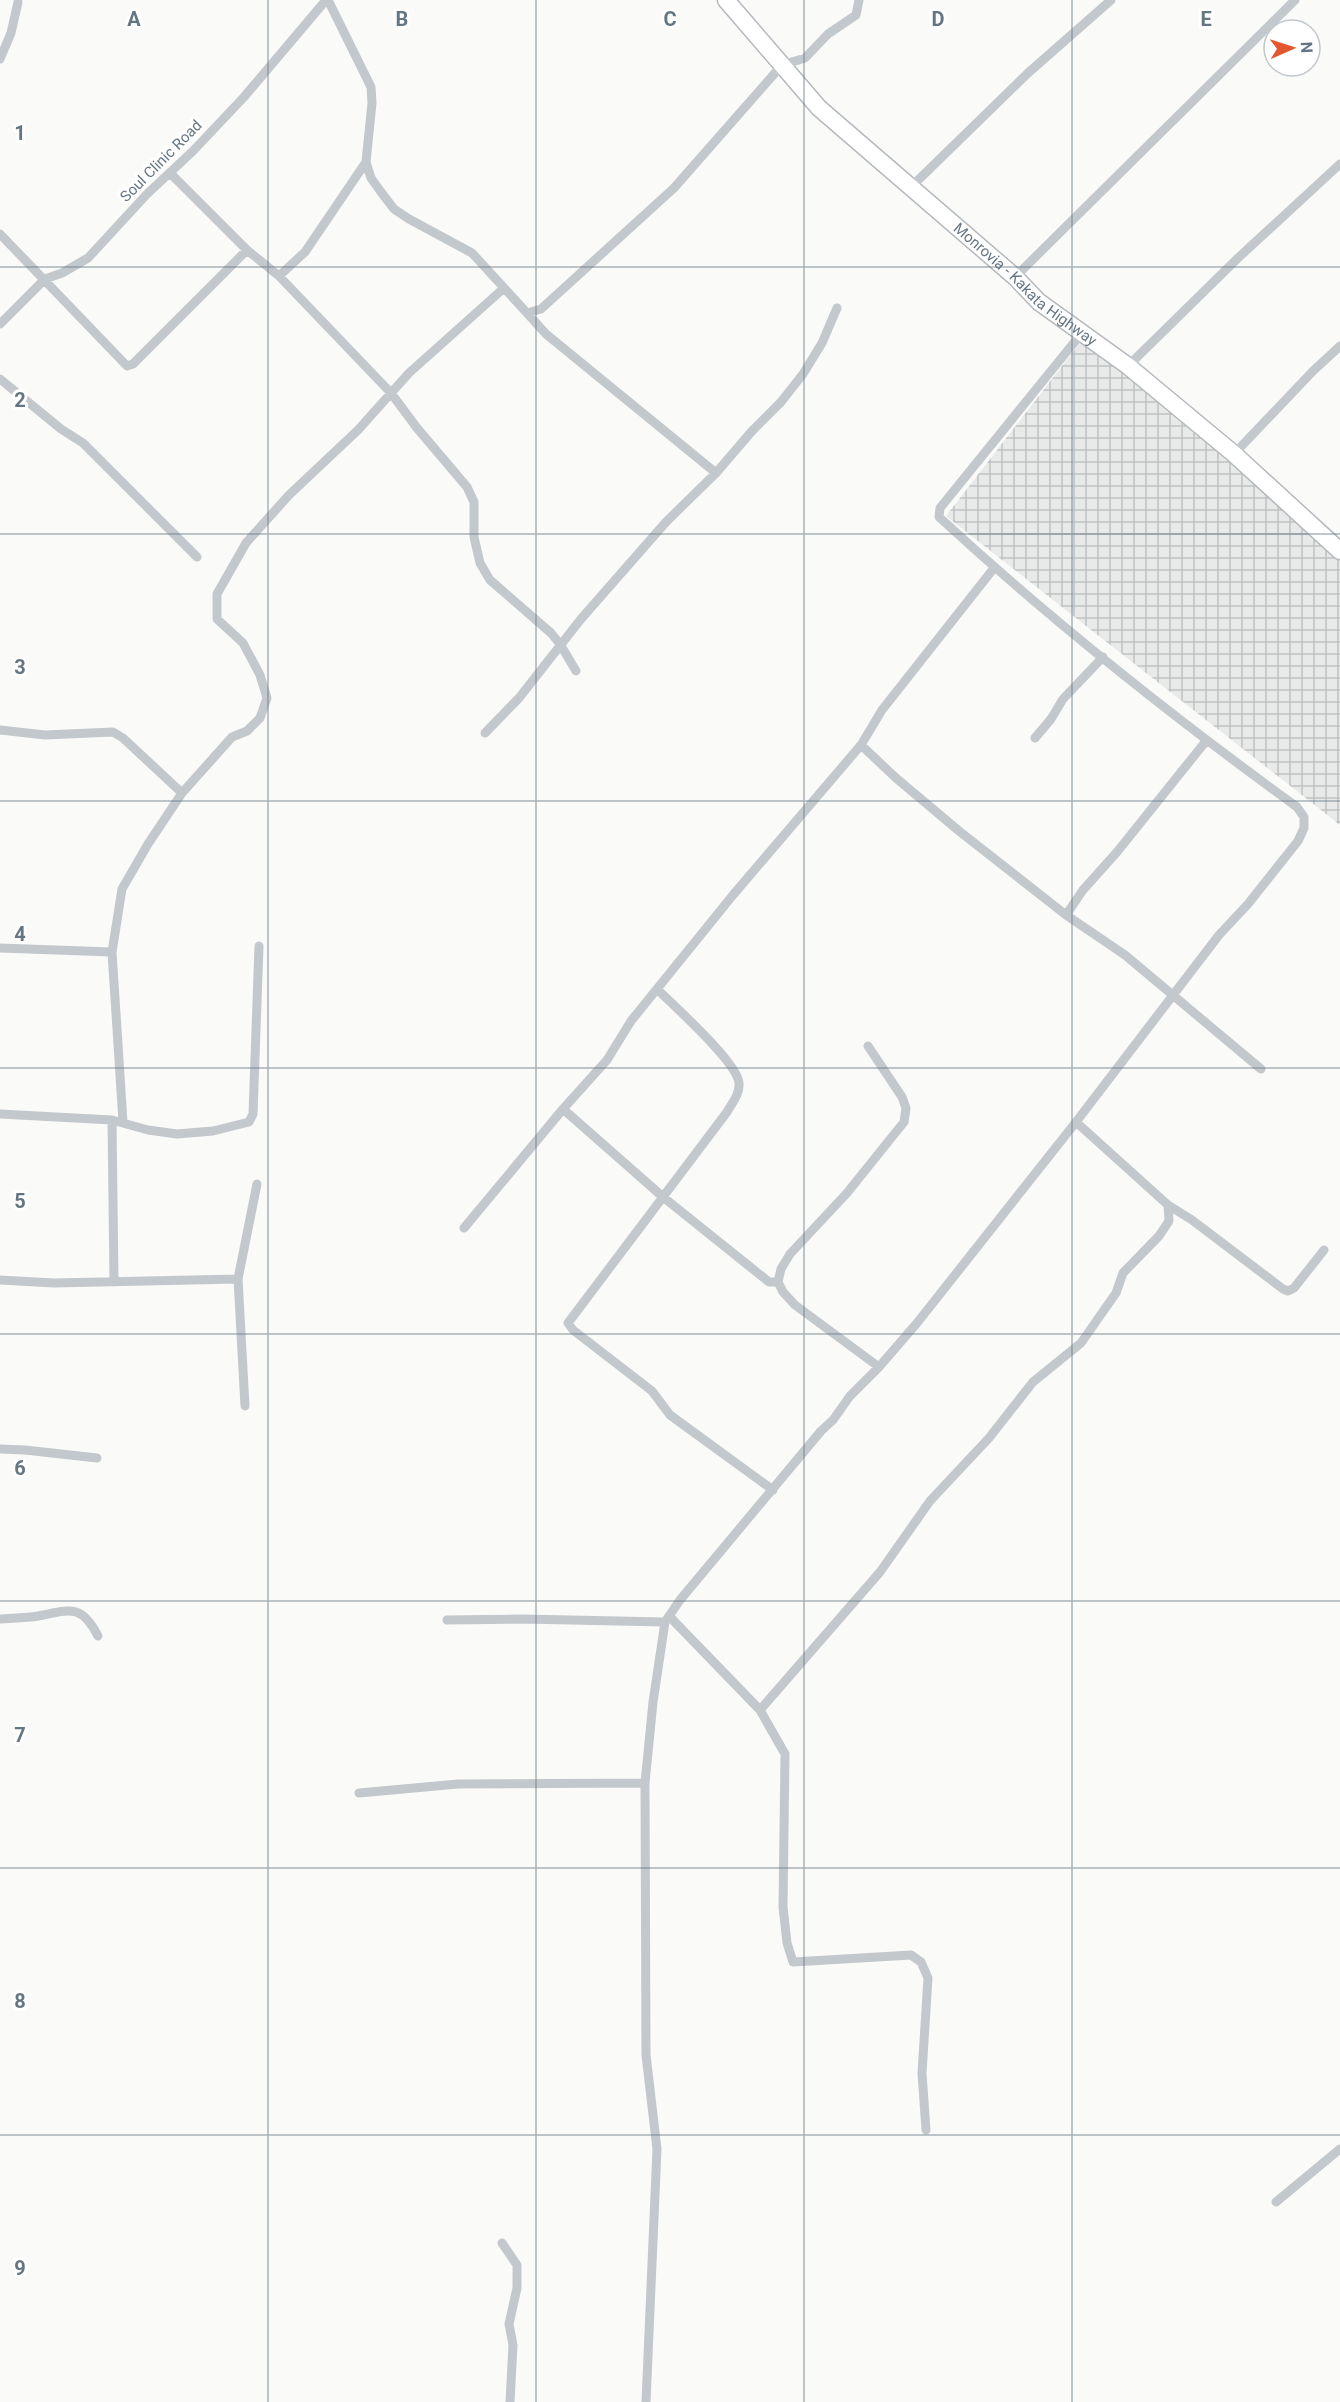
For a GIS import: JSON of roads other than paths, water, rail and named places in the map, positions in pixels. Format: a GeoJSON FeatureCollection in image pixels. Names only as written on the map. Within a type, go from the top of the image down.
{"type":"FeatureCollection","features":[{"type":"Feature","properties":{"kind":"highway","name":"Monrovia - Kakata Highway"},"geometry":{"type":"LineString","coordinates":[[726,0],[819,108],[1015,277],[1039,302],[1080,334],[1128,366],[1338,545]]}},
{"type":"Feature","properties":{"kind":"street"},"geometry":{"type":"LineString","coordinates":[[327,0],[371,87],[372,103],[366,162],[371,178],[394,209],[472,253],[546,334],[716,473]]}},
{"type":"Feature","properties":{"kind":"street","name":"Soul Clinic Road"},"geometry":{"type":"LineString","coordinates":[[0,324],[45,279],[62,273],[88,258],[147,194],[244,98],[327,0]]}},
{"type":"Feature","properties":{"kind":"street"},"geometry":{"type":"LineString","coordinates":[[527,313],[541,309],[674,188],[782,65],[805,58],[828,34],[856,15],[859,0]]}},
{"type":"Feature","properties":{"kind":"street"},"geometry":{"type":"LineString","coordinates":[[910,188],[1028,73],[1081,29],[1111,0]]}},
{"type":"Feature","properties":{"kind":"street"},"geometry":{"type":"LineString","coordinates":[[1015,277],[1295,0]]}},
{"type":"Feature","properties":{"kind":"street"},"geometry":{"type":"LineString","coordinates":[[0,58],[11,33],[18,2]]}},
{"type":"Feature","properties":{"kind":"street"},"geometry":{"type":"LineString","coordinates":[[279,276],[305,252],[366,162]]}},
{"type":"Feature","properties":{"kind":"street"},"geometry":{"type":"LineString","coordinates":[[1128,366],[1238,258],[1340,164]]}},
{"type":"Feature","properties":{"kind":"street"},"geometry":{"type":"LineString","coordinates":[[170,173],[247,250],[279,276],[391,393],[417,428],[453,469],[474,502],[474,537],[480,562],[490,580],[527,610],[560,644],[576,671]]}},
{"type":"Feature","properties":{"kind":"street"},"geometry":{"type":"LineString","coordinates":[[0,234],[128,366],[131,366],[247,250]]}},
{"type":"Feature","properties":{"kind":"street"},"geometry":{"type":"LineString","coordinates":[[123,1122],[112,952],[122,890],[148,844],[182,794],[232,737],[247,731],[260,718],[267,698],[260,675],[243,643],[217,619],[217,594],[246,543],[289,495],[358,430],[409,373],[504,288]]}},
{"type":"Feature","properties":{"kind":"street"},"geometry":{"type":"LineString","coordinates":[[485,733],[519,698],[560,644],[666,522],[716,473],[803,374],[822,343],[837,308]]}},
{"type":"Feature","properties":{"kind":"street"},"geometry":{"type":"LineString","coordinates":[[646,2402],[657,2150],[646,2055],[645,1783],[656,1679],[667,1619],[821,1431],[833,1420],[850,1396],[917,1323],[1076,1122],[1219,935],[1248,904],[1298,842],[1304,828],[1304,817],[1297,807],[1206,741],[994,568],[939,517],[938,513],[1080,334]]}},
{"type":"Feature","properties":{"kind":"street"},"geometry":{"type":"LineString","coordinates":[[1234,454],[1340,346]]}},
{"type":"Feature","properties":{"kind":"street"},"geometry":{"type":"LineString","coordinates":[[0,379],[61,429],[83,443],[197,557]]}},
{"type":"Feature","properties":{"kind":"street"},"geometry":{"type":"LineString","coordinates":[[464,1228],[607,1060],[631,1021],[733,895],[861,745],[882,710],[994,568]]}},
{"type":"Feature","properties":{"kind":"street"},"geometry":{"type":"LineString","coordinates":[[1035,738],[1051,719],[1062,699],[1103,657]]}},
{"type":"Feature","properties":{"kind":"street"},"geometry":{"type":"LineString","coordinates":[[0,730],[45,735],[113,732],[123,738],[182,794]]}},
{"type":"Feature","properties":{"kind":"street"},"geometry":{"type":"LineString","coordinates":[[1066,915],[1083,890],[1117,852],[1157,799],[1206,741]]}},
{"type":"Feature","properties":{"kind":"street"},"geometry":{"type":"LineString","coordinates":[[861,745],[959,831],[1066,915],[1125,955],[1261,1069]]}},
{"type":"Feature","properties":{"kind":"street"},"geometry":{"type":"LineString","coordinates":[[0,1114],[112,1120],[148,1130],[177,1134],[213,1131],[249,1122],[253,1114],[259,946]]}},
{"type":"Feature","properties":{"kind":"street"},"geometry":{"type":"LineString","coordinates":[[0,948],[112,952]]}},
{"type":"Feature","properties":{"kind":"street"},"geometry":{"type":"LineString","coordinates":[[657,989],[728,1060],[739,1080],[739,1092],[727,1112],[568,1323],[580,1336],[652,1390],[670,1415],[773,1490]]}},
{"type":"Feature","properties":{"kind":"street"},"geometry":{"type":"LineString","coordinates":[[868,1046],[902,1097],[906,1108],[904,1122],[847,1193],[790,1254],[781,1269],[778,1282],[783,1292],[795,1305],[879,1367]]}},
{"type":"Feature","properties":{"kind":"street"},"geometry":{"type":"LineString","coordinates":[[563,1109],[663,1197],[769,1282],[778,1282]]}},
{"type":"Feature","properties":{"kind":"street"},"geometry":{"type":"LineString","coordinates":[[112,1120],[114,1282]]}},
{"type":"Feature","properties":{"kind":"street"},"geometry":{"type":"LineString","coordinates":[[1076,1122],[1168,1205],[1192,1220],[1283,1289],[1288,1291],[1294,1288],[1324,1250]]}},
{"type":"Feature","properties":{"kind":"street"},"geometry":{"type":"LineString","coordinates":[[245,1406],[238,1279],[257,1184]]}},
{"type":"Feature","properties":{"kind":"street"},"geometry":{"type":"LineString","coordinates":[[760,1710],[880,1572],[930,1501],[989,1438],[1033,1382],[1081,1343],[1116,1293],[1124,1273],[1160,1236],[1169,1221],[1168,1205]]}},
{"type":"Feature","properties":{"kind":"street"},"geometry":{"type":"LineString","coordinates":[[0,1280],[54,1283],[238,1279]]}},
{"type":"Feature","properties":{"kind":"street"},"geometry":{"type":"LineString","coordinates":[[0,1449],[97,1458]]}},
{"type":"Feature","properties":{"kind":"street"},"geometry":{"type":"LineString","coordinates":[[0,1619],[69,1610],[80,1612],[90,1621],[98,1636]]}},
{"type":"Feature","properties":{"kind":"street"},"geometry":{"type":"LineString","coordinates":[[447,1620],[667,1619],[760,1710],[785,1754],[783,1907],[793,1962],[911,1955],[921,1962],[928,1978],[922,2073],[926,2130]]}},
{"type":"Feature","properties":{"kind":"street"},"geometry":{"type":"LineString","coordinates":[[359,1793],[458,1784],[645,1783]]}},
{"type":"Feature","properties":{"kind":"street"},"geometry":{"type":"LineString","coordinates":[[1276,2202],[1340,2149]]}},
{"type":"Feature","properties":{"kind":"street"},"geometry":{"type":"LineString","coordinates":[[502,2243],[517,2265],[517,2288],[509,2324],[513,2346],[510,2402]]}}]}
